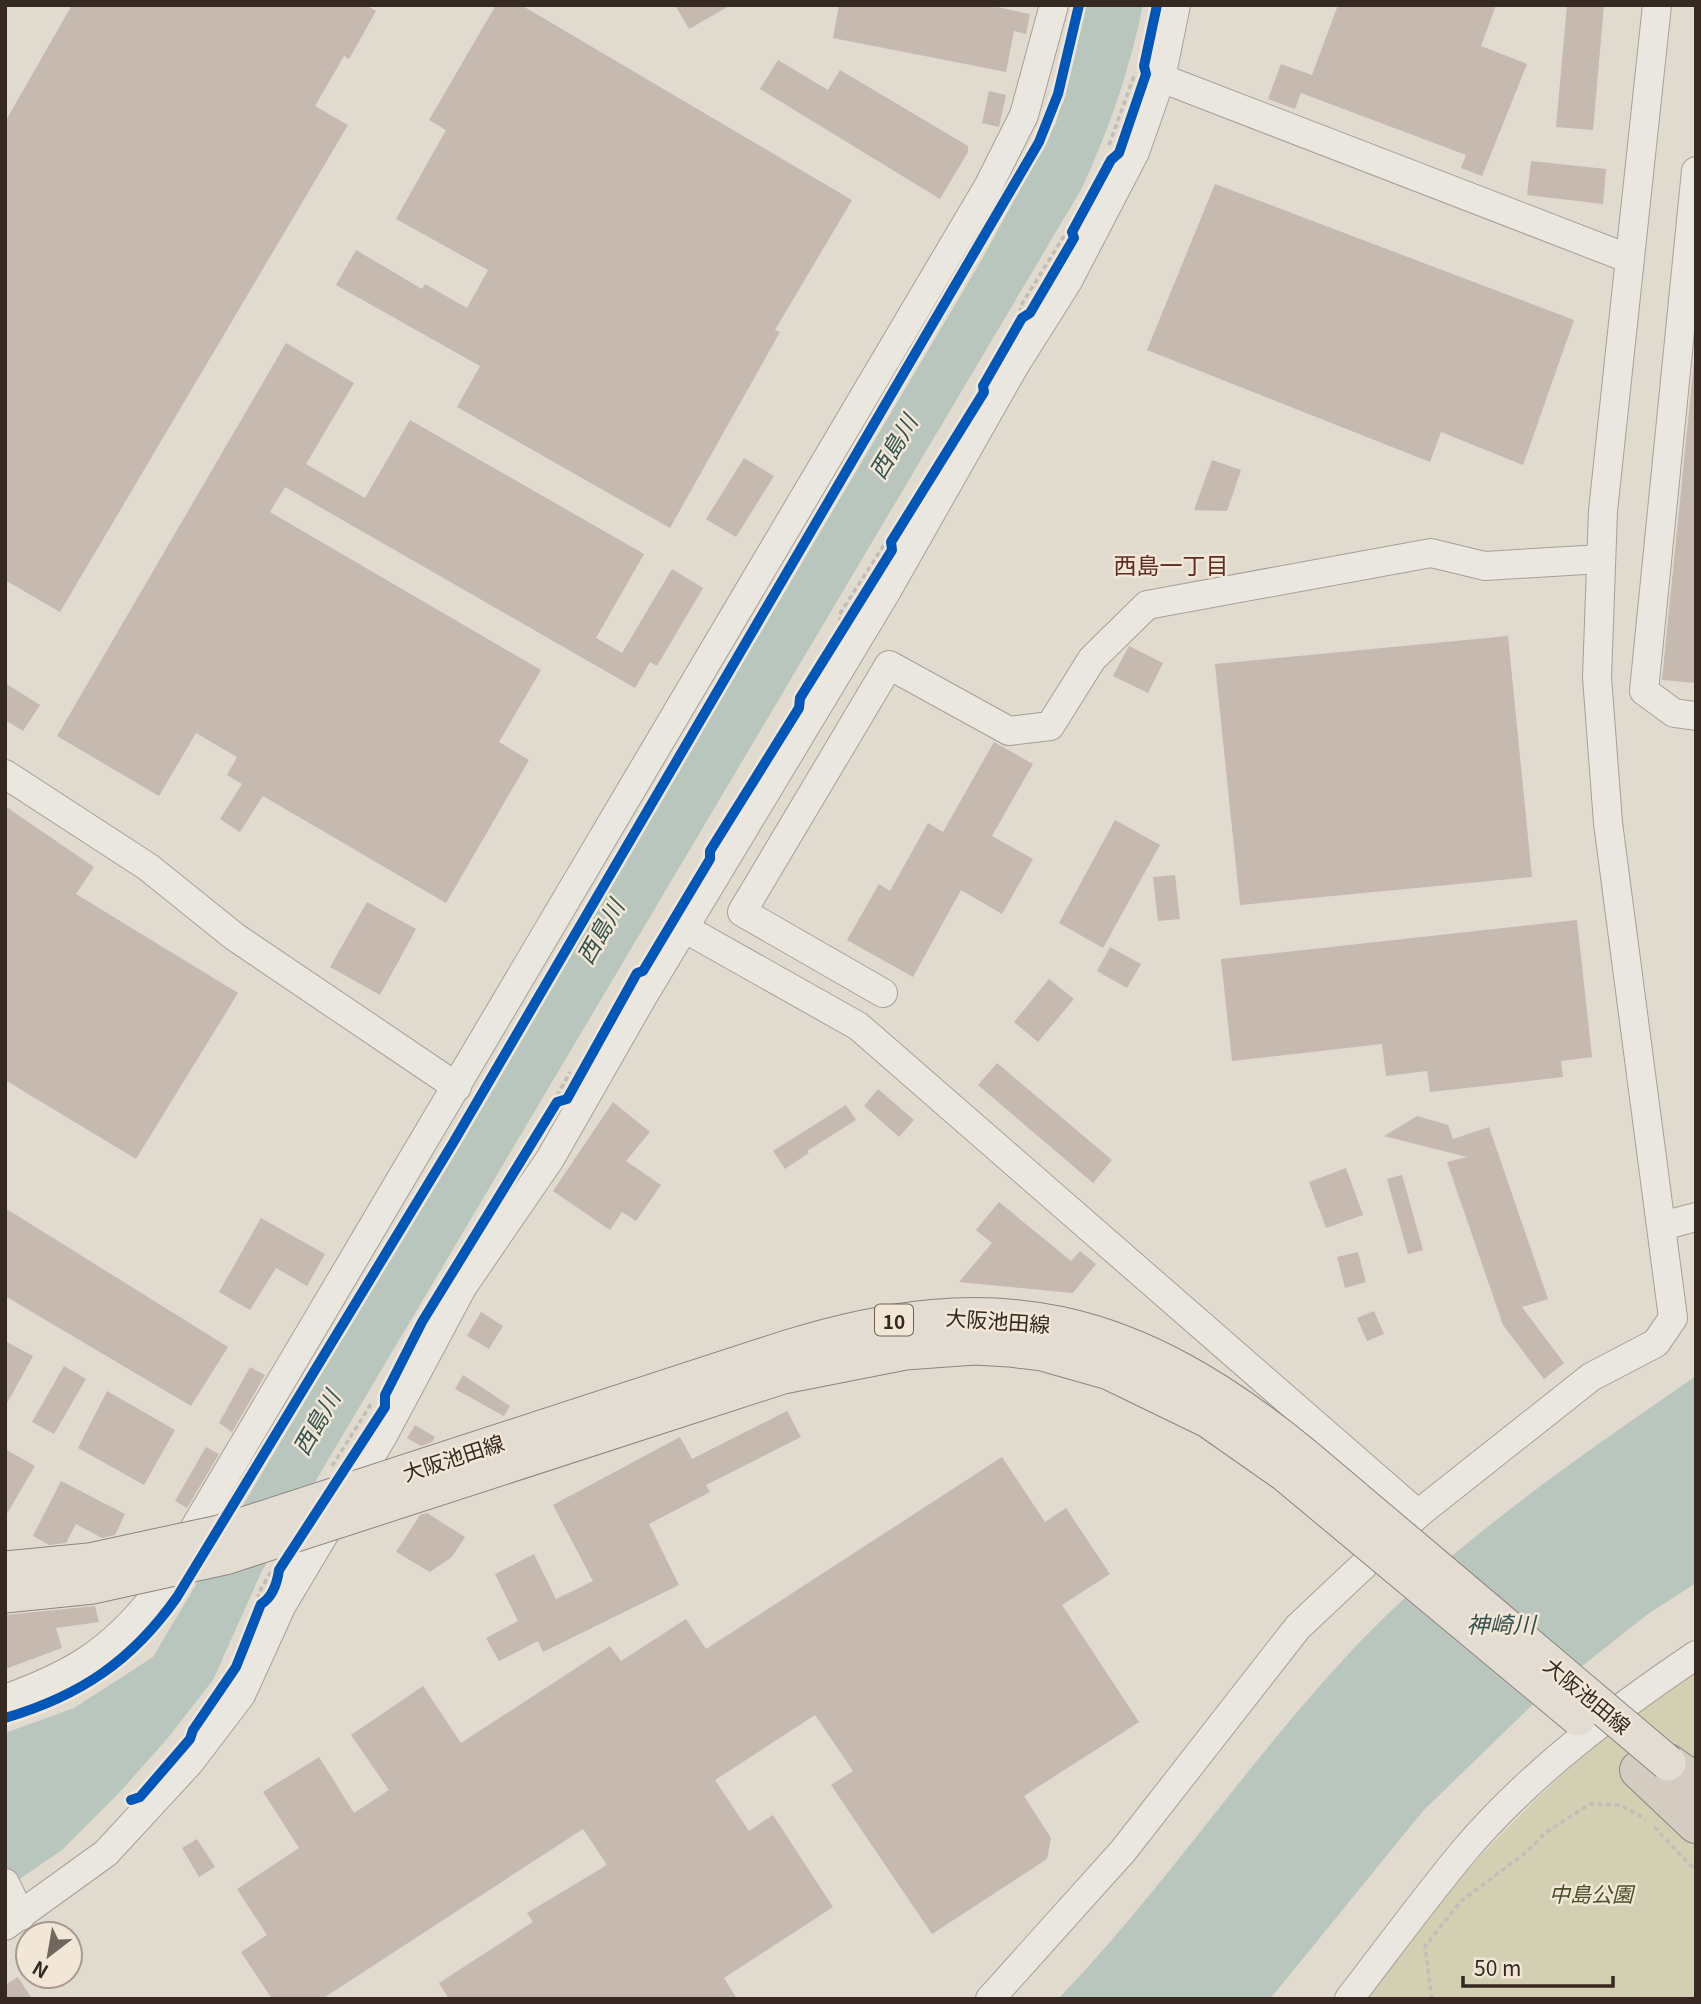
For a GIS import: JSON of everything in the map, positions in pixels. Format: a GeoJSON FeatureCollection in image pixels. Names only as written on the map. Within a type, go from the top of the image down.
{"type":"FeatureCollection","features":[{"type":"Feature","properties":{"kind":"highway"},"geometry":{"type":"LineString","coordinates":[[1668,1772],[1696,1824]]}},
{"type":"Feature","properties":{"kind":"main road","name":"大阪池田線"},"geometry":{"type":"LineString","coordinates":[[5,1569],[89,1561],[219,1533],[787,1348],[868,1325],[966,1314],[1026,1318],[1074,1328],[1148,1352],[1180,1367],[1232,1400],[1304,1455],[1668,1772]]}},
{"type":"Feature","properties":{"kind":"main road","name":"大阪池田線"},"geometry":{"type":"LineString","coordinates":[[5,1595],[93,1586],[225,1557],[783,1376],[905,1352],[975,1347],[1009,1349],[1074,1361],[1120,1376],[1176,1402],[1244,1443],[1668,1772]]}},
{"type":"Feature","properties":{"kind":"street"},"geometry":{"type":"LineString","coordinates":[[5,1699],[44,1685],[99,1655],[131,1625],[153,1598],[988,187],[1024,115],[1054,5]]}},
{"type":"Feature","properties":{"kind":"street"},"geometry":{"type":"LineString","coordinates":[[12,1906],[106,1853],[190,1762],[241,1695],[282,1605],[384,1434],[463,1286],[550,1159],[684,928],[885,594],[1015,365],[1068,281],[1135,152],[1161,78],[1176,5]]}},
{"type":"Feature","properties":{"kind":"street"},"geometry":{"type":"LineString","coordinates":[[990,1999],[1124,1851],[1298,1627],[1418,1514],[1591,1377],[1656,1343],[1673,1318],[1608,822],[1597,677],[1603,511],[1657,5]]}},
{"type":"Feature","properties":{"kind":"street"},"geometry":{"type":"LineString","coordinates":[[1161,78],[1630,259]]}},
{"type":"Feature","properties":{"kind":"street"},"geometry":{"type":"LineString","coordinates":[[1696,171],[1644,691],[1674,713],[1696,716]]}},
{"type":"Feature","properties":{"kind":"street"},"geometry":{"type":"LineString","coordinates":[[883,993],[742,912],[889,665],[1009,731],[1050,726],[1092,659],[1147,605],[1431,553],[1485,566],[1601,559]]}},
{"type":"Feature","properties":{"kind":"street"},"geometry":{"type":"LineString","coordinates":[[5,774],[148,867],[235,937],[457,1087]]}},
{"type":"Feature","properties":{"kind":"street"},"geometry":{"type":"LineString","coordinates":[[684,928],[858,1026],[1418,1514]]}},
{"type":"Feature","properties":{"kind":"street"},"geometry":{"type":"LineString","coordinates":[[769,976],[791,940]]}},
{"type":"Feature","properties":{"kind":"street"},"geometry":{"type":"LineString","coordinates":[[1662,1226],[1696,1217]]}},
{"type":"Feature","properties":{"kind":"street"},"geometry":{"type":"LineString","coordinates":[[1349,1999],[1466,1850],[1549,1766],[1634,1696],[1696,1655]]}},
{"type":"Feature","properties":{"kind":"path"},"geometry":{"type":"LineString","coordinates":[[1022,318],[1020,307],[1062,236],[1072,232]]}},
{"type":"Feature","properties":{"kind":"path"},"geometry":{"type":"LineString","coordinates":[[842,627],[839,615],[880,547],[891,542]]}},
{"type":"Feature","properties":{"kind":"path"},"geometry":{"type":"LineString","coordinates":[[327,1475],[371,1404],[378,1399]]}},
{"type":"Feature","properties":{"kind":"path"},"geometry":{"type":"LineString","coordinates":[[1432,1999],[1424,1946],[1461,1901],[1528,1851],[1545,1833],[1590,1804],[1619,1805],[1647,1819],[1696,1871]]}},
{"type":"Feature","properties":{"kind":"green space","name":"中島公園"},"geometry":{"type":"Polygon","coordinates":[[[1696,1671],[1696,1999],[1366,1999],[1439,1902],[1535,1801],[1629,1718],[1696,1671]]]}},
{"type":"Feature","properties":{"kind":"water","name":"西島川"},"geometry":{"type":"Polygon","coordinates":[[[1084,5],[1143,5],[1118,99],[1082,188],[261,1573],[213,1680],[167,1739],[118,1794],[62,1850],[5,1889],[5,1733],[74,1708],[153,1657],[981,261],[1056,123],[1084,5]]]}},
{"type":"Feature","properties":{"kind":"water","name":"神崎川"},"geometry":{"type":"Polygon","coordinates":[[[1696,1376],[1696,1583],[1648,1614],[1529,1708],[1423,1811],[1270,1999],[1058,1999],[1135,1913],[1317,1689],[1394,1608],[1519,1502],[1696,1376]]]}},
{"type":"Feature","properties":{"kind":"building"},"geometry":{"type":"Polygon","coordinates":[[[72,5],[366,5],[376,11],[349,59],[344,56],[315,106],[348,125],[60,612],[5,580],[5,122],[72,5]]]}},
{"type":"Feature","properties":{"kind":"building"},"geometry":{"type":"Polygon","coordinates":[[[496,5],[521,5],[852,200],[775,330],[780,332],[670,528],[457,407],[480,366],[336,285],[356,250],[422,289],[425,284],[467,308],[488,270],[396,219],[446,130],[429,120],[496,5]]]}},
{"type":"Feature","properties":{"kind":"building"},"geometry":{"type":"Polygon","coordinates":[[[675,5],[731,5],[689,29],[675,5]]]}},
{"type":"Feature","properties":{"kind":"building"},"geometry":{"type":"Polygon","coordinates":[[[839,5],[988,5],[1030,14],[1026,34],[1014,31],[1006,72],[833,38],[839,5]]]}},
{"type":"Feature","properties":{"kind":"building"},"geometry":{"type":"Polygon","coordinates":[[[1338,5],[1496,5],[1481,46],[1527,64],[1482,176],[1461,168],[1466,155],[1301,93],[1295,109],[1268,99],[1281,64],[1312,75],[1338,5]]]}},
{"type":"Feature","properties":{"kind":"building"},"geometry":{"type":"Polygon","coordinates":[[[1567,5],[1604,5],[1593,130],[1556,127],[1567,5]]]}},
{"type":"Feature","properties":{"kind":"building"},"geometry":{"type":"Polygon","coordinates":[[[778,60],[828,90],[840,70],[968,146],[968,152],[940,199],[760,89],[778,60]]]}},
{"type":"Feature","properties":{"kind":"building"},"geometry":{"type":"Polygon","coordinates":[[[989,91],[1006,95],[999,127],[982,123],[989,91]]]}},
{"type":"Feature","properties":{"kind":"building"},"geometry":{"type":"Polygon","coordinates":[[[1531,161],[1606,169],[1603,204],[1527,195],[1531,161]]]}},
{"type":"Feature","properties":{"kind":"building"},"geometry":{"type":"Polygon","coordinates":[[[1215,184],[1574,320],[1523,465],[1441,432],[1430,462],[1147,350],[1215,184]]]}},
{"type":"Feature","properties":{"kind":"building"},"geometry":{"type":"Polygon","coordinates":[[[1696,341],[1696,683],[1662,680],[1696,341]]]}},
{"type":"Feature","properties":{"kind":"building"},"geometry":{"type":"Polygon","coordinates":[[[286,343],[354,383],[306,464],[365,498],[410,420],[644,554],[596,638],[622,653],[672,569],[703,588],[657,666],[650,662],[635,688],[285,487],[270,512],[541,670],[499,742],[529,760],[446,903],[263,796],[240,832],[220,819],[242,784],[227,775],[237,757],[196,733],[159,796],[57,736],[286,343]]]}},
{"type":"Feature","properties":{"kind":"building"},"geometry":{"type":"Polygon","coordinates":[[[744,458],[774,476],[736,537],[706,519],[744,458]]]}},
{"type":"Feature","properties":{"kind":"building"},"geometry":{"type":"Polygon","coordinates":[[[1212,460],[1241,470],[1227,511],[1194,510],[1212,460]]]}},
{"type":"Feature","properties":{"kind":"building"},"geometry":{"type":"Polygon","coordinates":[[[1508,636],[1532,877],[1240,905],[1215,664],[1508,636]]]}},
{"type":"Feature","properties":{"kind":"building"},"geometry":{"type":"Polygon","coordinates":[[[1129,646],[1163,663],[1148,693],[1113,676],[1129,646]]]}},
{"type":"Feature","properties":{"kind":"building"},"geometry":{"type":"Polygon","coordinates":[[[5,683],[40,705],[23,731],[5,720],[5,683]]]}},
{"type":"Feature","properties":{"kind":"building"},"geometry":{"type":"Polygon","coordinates":[[[994,742],[1033,764],[992,836],[1033,859],[1002,914],[961,890],[913,977],[847,940],[879,884],[890,891],[928,823],[943,832],[994,742]]]}},
{"type":"Feature","properties":{"kind":"building"},"geometry":{"type":"Polygon","coordinates":[[[5,806],[94,867],[76,894],[238,993],[136,1159],[5,1080],[5,806]]]}},
{"type":"Feature","properties":{"kind":"building"},"geometry":{"type":"Polygon","coordinates":[[[1115,820],[1160,845],[1103,948],[1059,923],[1115,820]]]}},
{"type":"Feature","properties":{"kind":"building"},"geometry":{"type":"Polygon","coordinates":[[[1175,875],[1180,919],[1158,921],[1153,877],[1175,875]]]}},
{"type":"Feature","properties":{"kind":"building"},"geometry":{"type":"Polygon","coordinates":[[[367,902],[416,929],[380,995],[330,967],[367,902]]]}},
{"type":"Feature","properties":{"kind":"building"},"geometry":{"type":"Polygon","coordinates":[[[1577,920],[1592,1057],[1561,1061],[1563,1077],[1430,1092],[1427,1071],[1386,1076],[1382,1044],[1232,1061],[1221,959],[1577,920]]]}},
{"type":"Feature","properties":{"kind":"building"},"geometry":{"type":"Polygon","coordinates":[[[1110,947],[1141,964],[1127,988],[1097,971],[1110,947]]]}},
{"type":"Feature","properties":{"kind":"building"},"geometry":{"type":"Polygon","coordinates":[[[1049,979],[1074,999],[1038,1042],[1014,1022],[1049,979]]]}},
{"type":"Feature","properties":{"kind":"building"},"geometry":{"type":"Polygon","coordinates":[[[997,1063],[1112,1160],[1093,1183],[978,1085],[997,1063]]]}},
{"type":"Feature","properties":{"kind":"building"},"geometry":{"type":"Polygon","coordinates":[[[878,1089],[914,1120],[899,1137],[864,1106],[878,1089]]]}},
{"type":"Feature","properties":{"kind":"building"},"geometry":{"type":"Polygon","coordinates":[[[613,1102],[650,1132],[626,1161],[661,1185],[636,1221],[622,1212],[610,1230],[553,1191],[613,1102]]]}},
{"type":"Feature","properties":{"kind":"building"},"geometry":{"type":"Polygon","coordinates":[[[846,1105],[856,1120],[807,1151],[809,1153],[785,1169],[773,1151],[846,1105]]]}},
{"type":"Feature","properties":{"kind":"building"},"geometry":{"type":"Polygon","coordinates":[[[1417,1116],[1448,1125],[1453,1139],[1489,1127],[1548,1299],[1522,1307],[1564,1363],[1544,1379],[1503,1325],[1447,1162],[1467,1157],[1384,1136],[1417,1116]]]}},
{"type":"Feature","properties":{"kind":"building"},"geometry":{"type":"Polygon","coordinates":[[[1346,1168],[1363,1215],[1326,1228],[1309,1182],[1346,1168]]]}},
{"type":"Feature","properties":{"kind":"building"},"geometry":{"type":"Polygon","coordinates":[[[1402,1175],[1423,1250],[1408,1254],[1387,1179],[1402,1175]]]}},
{"type":"Feature","properties":{"kind":"building"},"geometry":{"type":"Polygon","coordinates":[[[999,1202],[1071,1261],[1080,1251],[1096,1264],[1073,1293],[959,1282],[992,1243],[976,1230],[999,1202]]]}},
{"type":"Feature","properties":{"kind":"building"},"geometry":{"type":"Polygon","coordinates":[[[5,1208],[228,1347],[191,1406],[5,1296],[5,1208]]]}},
{"type":"Feature","properties":{"kind":"building"},"geometry":{"type":"Polygon","coordinates":[[[261,1218],[325,1254],[307,1286],[276,1268],[250,1310],[219,1292],[261,1218]]]}},
{"type":"Feature","properties":{"kind":"building"},"geometry":{"type":"Polygon","coordinates":[[[1358,1252],[1366,1282],[1345,1288],[1337,1257],[1358,1252]]]}},
{"type":"Feature","properties":{"kind":"building"},"geometry":{"type":"Polygon","coordinates":[[[1374,1311],[1384,1334],[1367,1341],[1357,1318],[1374,1311]]]}},
{"type":"Feature","properties":{"kind":"building"},"geometry":{"type":"Polygon","coordinates":[[[481,1312],[503,1326],[489,1349],[467,1336],[481,1312]]]}},
{"type":"Feature","properties":{"kind":"building"},"geometry":{"type":"Polygon","coordinates":[[[5,1341],[33,1356],[5,1407],[5,1341]]]}},
{"type":"Feature","properties":{"kind":"building"},"geometry":{"type":"Polygon","coordinates":[[[64,1366],[86,1379],[54,1434],[32,1422],[64,1366]]]}},
{"type":"Feature","properties":{"kind":"building"},"geometry":{"type":"Polygon","coordinates":[[[250,1367],[265,1375],[232,1432],[219,1423],[250,1367]]]}},
{"type":"Feature","properties":{"kind":"building"},"geometry":{"type":"Polygon","coordinates":[[[463,1375],[510,1406],[504,1416],[455,1389],[463,1375]]]}},
{"type":"Feature","properties":{"kind":"building"},"geometry":{"type":"Polygon","coordinates":[[[107,1391],[175,1430],[144,1485],[78,1448],[107,1391]]]}},
{"type":"Feature","properties":{"kind":"building"},"geometry":{"type":"Polygon","coordinates":[[[787,1411],[801,1437],[706,1485],[710,1492],[649,1524],[679,1585],[543,1652],[538,1641],[499,1661],[486,1638],[518,1621],[495,1574],[534,1554],[556,1599],[593,1581],[553,1505],[680,1437],[692,1459],[787,1411]]]}},
{"type":"Feature","properties":{"kind":"building"},"geometry":{"type":"Polygon","coordinates":[[[415,1425],[435,1437],[432,1442],[421,1446],[407,1438],[415,1425]]]}},
{"type":"Feature","properties":{"kind":"building"},"geometry":{"type":"Polygon","coordinates":[[[206,1447],[219,1454],[187,1508],[175,1501],[206,1447]]]}},
{"type":"Feature","properties":{"kind":"building"},"geometry":{"type":"Polygon","coordinates":[[[5,1449],[35,1466],[5,1517],[5,1449]]]}},
{"type":"Feature","properties":{"kind":"building"},"geometry":{"type":"Polygon","coordinates":[[[1002,1457],[1045,1522],[1066,1508],[1110,1574],[1062,1605],[1139,1722],[1024,1796],[1051,1838],[1047,1859],[932,1934],[831,1785],[853,1771],[815,1715],[715,1780],[749,1831],[773,1815],[833,1907],[724,1978],[737,1999],[449,1999],[439,1983],[533,1922],[527,1913],[607,1865],[583,1829],[322,1999],[272,1999],[241,1952],[267,1935],[237,1889],[299,1848],[263,1792],[319,1757],[354,1813],[389,1790],[351,1735],[423,1686],[461,1743],[610,1646],[621,1661],[686,1619],[706,1649],[1002,1457]]]}},
{"type":"Feature","properties":{"kind":"building"},"geometry":{"type":"Polygon","coordinates":[[[61,1481],[125,1514],[115,1535],[102,1538],[76,1524],[66,1543],[49,1545],[33,1536],[61,1481]]]}},
{"type":"Feature","properties":{"kind":"building"},"geometry":{"type":"Polygon","coordinates":[[[427,1513],[465,1537],[452,1557],[430,1572],[396,1552],[420,1515],[427,1513]]]}},
{"type":"Feature","properties":{"kind":"building"},"geometry":{"type":"Polygon","coordinates":[[[95,1606],[99,1622],[56,1628],[62,1648],[5,1669],[5,1615],[95,1606]]]}},
{"type":"Feature","properties":{"kind":"building"},"geometry":{"type":"Polygon","coordinates":[[[197,1839],[215,1867],[199,1877],[182,1848],[197,1839]]]}},
{"type":"Feature","properties":{"kind":"building"},"geometry":{"type":"Polygon","coordinates":[[[14,1979],[14,1990],[26,1990],[32,1999],[5,1999],[5,1985],[14,1979]]]}},
{"type":"Feature","properties":{"kind":"cycle path"},"geometry":{"type":"LineString","coordinates":[[5,1718],[57,1699],[102,1673],[142,1640],[177,1597],[453,1143],[1039,142],[1058,94],[1079,5]]}},
{"type":"Feature","properties":{"kind":"cycle path"},"geometry":{"type":"LineString","coordinates":[[131,1800],[140,1797],[190,1739],[193,1730],[236,1667],[261,1604],[274,1590],[279,1570],[385,1407],[385,1395],[422,1322],[557,1102],[567,1099],[637,973],[643,971],[710,859],[710,851],[799,708],[800,698],[892,550],[891,542],[984,392],[983,386],[1022,318],[1030,313],[1074,238],[1072,232],[1111,160],[1119,153],[1146,74],[1144,66],[1157,5]]}},
{"type":"Feature","properties":{"kind":"district","name":"西島一丁目"},"geometry":{"type":"Point","coordinates":[1171,564]}}]}
